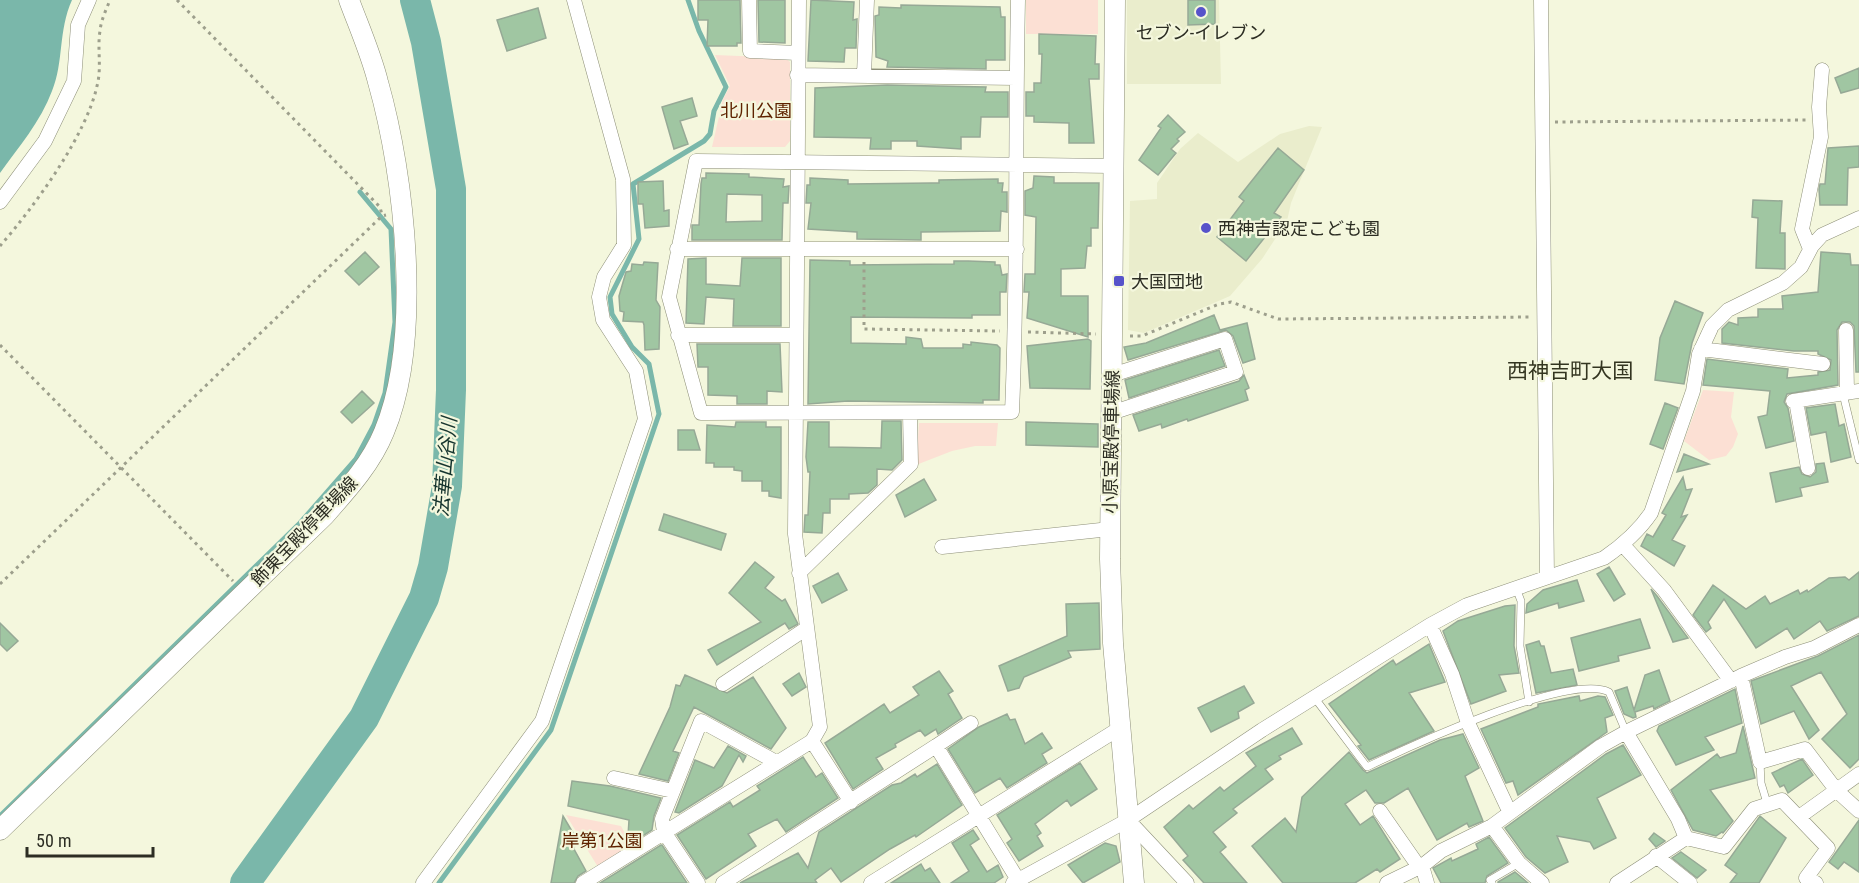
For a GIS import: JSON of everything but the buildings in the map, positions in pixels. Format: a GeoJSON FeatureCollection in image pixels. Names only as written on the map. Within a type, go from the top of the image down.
{"type":"FeatureCollection","features":[{"type":"Feature","properties":{"kind":"main road","name":"飾東宝殿停車場線"},"geometry":{"type":"LineString","coordinates":[[0,830],[324,516],[351,486],[383,435],[400,384],[406,331],[402,213],[394,146],[381,91],[350,0]]}},
{"type":"Feature","properties":{"kind":"main road","name":"小原宝殿停車場線"},"geometry":{"type":"LineString","coordinates":[[1115,0],[1110,529],[1113,643],[1134,883]]}},
{"type":"Feature","properties":{"kind":"street"},"geometry":{"type":"LineString","coordinates":[[0,202],[45,141],[74,81],[78,25],[89,0]]}},
{"type":"Feature","properties":{"kind":"street"},"geometry":{"type":"LineString","coordinates":[[423,883],[542,722],[645,419],[636,371],[603,320],[599,297],[604,277],[624,244],[623,179],[574,0]]}},
{"type":"Feature","properties":{"kind":"street"},"geometry":{"type":"LineString","coordinates":[[749,0],[750,51],[798,53]]}},
{"type":"Feature","properties":{"kind":"street"},"geometry":{"type":"LineString","coordinates":[[583,883],[812,741],[820,726],[795,534],[799,0]]}},
{"type":"Feature","properties":{"kind":"street"},"geometry":{"type":"LineString","coordinates":[[864,75],[867,0]]}},
{"type":"Feature","properties":{"kind":"street"},"geometry":{"type":"LineString","coordinates":[[1018,0],[1016,78],[1017,163],[1016,331],[1012,412],[701,413],[669,297],[696,161],[1017,163],[1112,166]]}},
{"type":"Feature","properties":{"kind":"street"},"geometry":{"type":"LineString","coordinates":[[1541,0],[1547,577]]}},
{"type":"Feature","properties":{"kind":"street"},"geometry":{"type":"LineString","coordinates":[[1810,249],[1802,229],[1821,137],[1822,70]]}},
{"type":"Feature","properties":{"kind":"street"},"geometry":{"type":"LineString","coordinates":[[797,75],[1016,78]]}},
{"type":"Feature","properties":{"kind":"street"},"geometry":{"type":"LineString","coordinates":[[936,746],[979,814],[1016,881],[1128,820],[1314,697],[1430,625],[1467,605],[1605,558],[1641,528],[1651,513],[1693,391],[1701,350],[1712,326],[1728,310],[1783,283],[1801,267],[1810,249],[1822,235],[1859,218]]}},
{"type":"Feature","properties":{"kind":"street"},"geometry":{"type":"LineString","coordinates":[[677,249],[1017,249]]}},
{"type":"Feature","properties":{"kind":"street"},"geometry":{"type":"LineString","coordinates":[[1808,468],[1794,401],[1849,392],[1846,330]]}},
{"type":"Feature","properties":{"kind":"street"},"geometry":{"type":"LineString","coordinates":[[678,335],[796,335]]}},
{"type":"Feature","properties":{"kind":"street"},"geometry":{"type":"LineString","coordinates":[[1111,413],[1236,372],[1225,339],[1112,375]]}},
{"type":"Feature","properties":{"kind":"street"},"geometry":{"type":"LineString","coordinates":[[1701,350],[1823,364]]}},
{"type":"Feature","properties":{"kind":"street"},"geometry":{"type":"LineString","coordinates":[[799,573],[911,464],[910,414]]}},
{"type":"Feature","properties":{"kind":"street"},"geometry":{"type":"LineString","coordinates":[[942,547],[1110,529]]}},
{"type":"Feature","properties":{"kind":"street"},"geometry":{"type":"LineString","coordinates":[[1623,545],[1664,590],[1736,679],[1760,762],[1805,749],[1837,791],[1859,811]]}},
{"type":"Feature","properties":{"kind":"street"},"geometry":{"type":"LineString","coordinates":[[1430,625],[1452,674],[1468,723],[1510,813]]}},
{"type":"Feature","properties":{"kind":"street"},"geometry":{"type":"LineString","coordinates":[[1388,883],[1420,867],[1441,851],[1492,826],[1601,746],[1626,732],[1736,679],[1785,657],[1814,648],[1859,625]]}},
{"type":"Feature","properties":{"kind":"street"},"geometry":{"type":"LineString","coordinates":[[723,684],[807,628]]}},
{"type":"Feature","properties":{"kind":"street"},"geometry":{"type":"LineString","coordinates":[[698,883],[664,832],[662,819],[701,721],[776,762]]}},
{"type":"Feature","properties":{"kind":"street"},"geometry":{"type":"LineString","coordinates":[[723,883],[971,723]]}},
{"type":"Feature","properties":{"kind":"street"},"geometry":{"type":"LineString","coordinates":[[871,883],[1120,728]]}},
{"type":"Feature","properties":{"kind":"street"},"geometry":{"type":"LineString","coordinates":[[1626,732],[1678,819],[1686,838]]}},
{"type":"Feature","properties":{"kind":"street"},"geometry":{"type":"LineString","coordinates":[[812,741],[850,802]]}},
{"type":"Feature","properties":{"kind":"street"},"geometry":{"type":"LineString","coordinates":[[1799,816],[1859,774]]}},
{"type":"Feature","properties":{"kind":"street"},"geometry":{"type":"LineString","coordinates":[[614,778],[673,791]]}},
{"type":"Feature","properties":{"kind":"street"},"geometry":{"type":"LineString","coordinates":[[1617,883],[1686,838],[1724,848],[1754,809],[1782,800],[1828,848],[1806,878],[1816,883]]}},
{"type":"Feature","properties":{"kind":"street"},"geometry":{"type":"LineString","coordinates":[[1380,812],[1420,867],[1427,883]]}},
{"type":"Feature","properties":{"kind":"street"},"geometry":{"type":"LineString","coordinates":[[1128,820],[1187,883]]}},
{"type":"Feature","properties":{"kind":"street"},"geometry":{"type":"LineString","coordinates":[[1492,826],[1520,863],[1542,883]]}},
{"type":"Feature","properties":{"kind":"street"},"geometry":{"type":"LineString","coordinates":[[1656,856],[1690,883]]}},
{"type":"Feature","properties":{"kind":"lane"},"geometry":{"type":"LineString","coordinates":[[1849,392],[1859,460]]}},
{"type":"Feature","properties":{"kind":"lane"},"geometry":{"type":"LineString","coordinates":[[1516,588],[1521,601],[1521,655],[1529,702]]}},
{"type":"Feature","properties":{"kind":"lane"},"geometry":{"type":"LineString","coordinates":[[1314,697],[1367,767],[1435,734],[1529,702],[1573,691],[1602,688],[1609,692],[1626,732]]}},
{"type":"Feature","properties":{"kind":"lane"},"geometry":{"type":"LineString","coordinates":[[1760,762],[1761,783],[1767,803]]}},
{"type":"Feature","properties":{"kind":"lane"},"geometry":{"type":"LineString","coordinates":[[1492,883],[1490,880],[1520,863]]}},
{"type":"Feature","properties":{"kind":"path"},"geometry":{"type":"LineString","coordinates":[[177,0],[380,207],[382,216]]}},
{"type":"Feature","properties":{"kind":"path"},"geometry":{"type":"LineString","coordinates":[[1542,122],[1820,119]]}},
{"type":"Feature","properties":{"kind":"path"},"geometry":{"type":"LineString","coordinates":[[0,584],[382,216],[402,213]]}},
{"type":"Feature","properties":{"kind":"path"},"geometry":{"type":"LineString","coordinates":[[864,249],[864,329],[1016,331],[1142,336],[1219,304],[1231,302],[1278,319],[1544,317]]}},
{"type":"Feature","properties":{"kind":"path"},"geometry":{"type":"LineString","coordinates":[[0,345],[245,593]]}},
{"type":"Feature","properties":{"kind":"shaded area"},"geometry":{"type":"Polygon","coordinates":[[[1127,0],[1219,0],[1221,84],[1127,84],[1127,0]]]}},
{"type":"Feature","properties":{"kind":"shaded area","name":"西神吉認定こども園"},"geometry":{"type":"Polygon","coordinates":[[[1309,126],[1322,127],[1291,203],[1287,221],[1262,259],[1230,296],[1144,333],[1128,330],[1130,201],[1157,199],[1157,183],[1180,149],[1198,133],[1238,162],[1280,134],[1309,126]]]}},
{"type":"Feature","properties":{"kind":"green space"},"geometry":{"type":"Polygon","coordinates":[[[1026,0],[1098,0],[1098,34],[1026,34],[1026,0]]]}},
{"type":"Feature","properties":{"kind":"green space","name":"北川公園"},"geometry":{"type":"Polygon","coordinates":[[[715,55],[785,58],[790,62],[790,141],[785,147],[712,147],[723,99],[730,86],[715,55]]]}},
{"type":"Feature","properties":{"kind":"green space"},"geometry":{"type":"Polygon","coordinates":[[[1703,390],[1734,392],[1731,417],[1738,434],[1733,447],[1726,456],[1709,460],[1684,441],[1703,390]]]}},
{"type":"Feature","properties":{"kind":"green space"},"geometry":{"type":"Polygon","coordinates":[[[919,423],[998,423],[996,446],[975,446],[952,451],[916,465],[919,423]]]}},
{"type":"Feature","properties":{"kind":"green space","name":"岸第1公園"},"geometry":{"type":"Polygon","coordinates":[[[566,815],[621,826],[631,845],[598,867],[566,815]]]}},
{"type":"Feature","properties":{"kind":"water"},"geometry":{"type":"Polygon","coordinates":[[[0,0],[72,0],[65,23],[56,80],[52,91],[35,124],[0,173],[0,0]]]}},
{"type":"Feature","properties":{"kind":"waterway","name":"法華山谷川"},"geometry":{"type":"LineString","coordinates":[[245,883],[364,718],[424,598],[433,567],[447,486],[451,390],[451,189],[426,42],[415,0]]}},
{"type":"Feature","properties":{"kind":"waterway"},"geometry":{"type":"LineString","coordinates":[[439,883],[551,730],[659,414],[649,364],[632,347],[612,314],[610,297],[639,239],[633,184],[704,141],[710,134],[714,111],[726,87],[699,31],[688,0]]}},
{"type":"Feature","properties":{"kind":"waterway"},"geometry":{"type":"LineString","coordinates":[[0,816],[300,523],[356,459],[374,425],[385,393],[395,322],[391,229],[360,192]]}},
{"type":"Feature","properties":{"kind":"place","name":"セブン-イレブン"},"geometry":{"type":"Point","coordinates":[1201,12]}},
{"type":"Feature","properties":{"kind":"place","name":"西神吉認定こども園"},"geometry":{"type":"Point","coordinates":[1206,228]}},
{"type":"Feature","properties":{"kind":"place","name":"大国団地"},"geometry":{"type":"Point","coordinates":[1119,281]}},
{"type":"Feature","properties":{"kind":"district","name":"西神吉町大国"},"geometry":{"type":"Point","coordinates":[1570,371]}}]}
